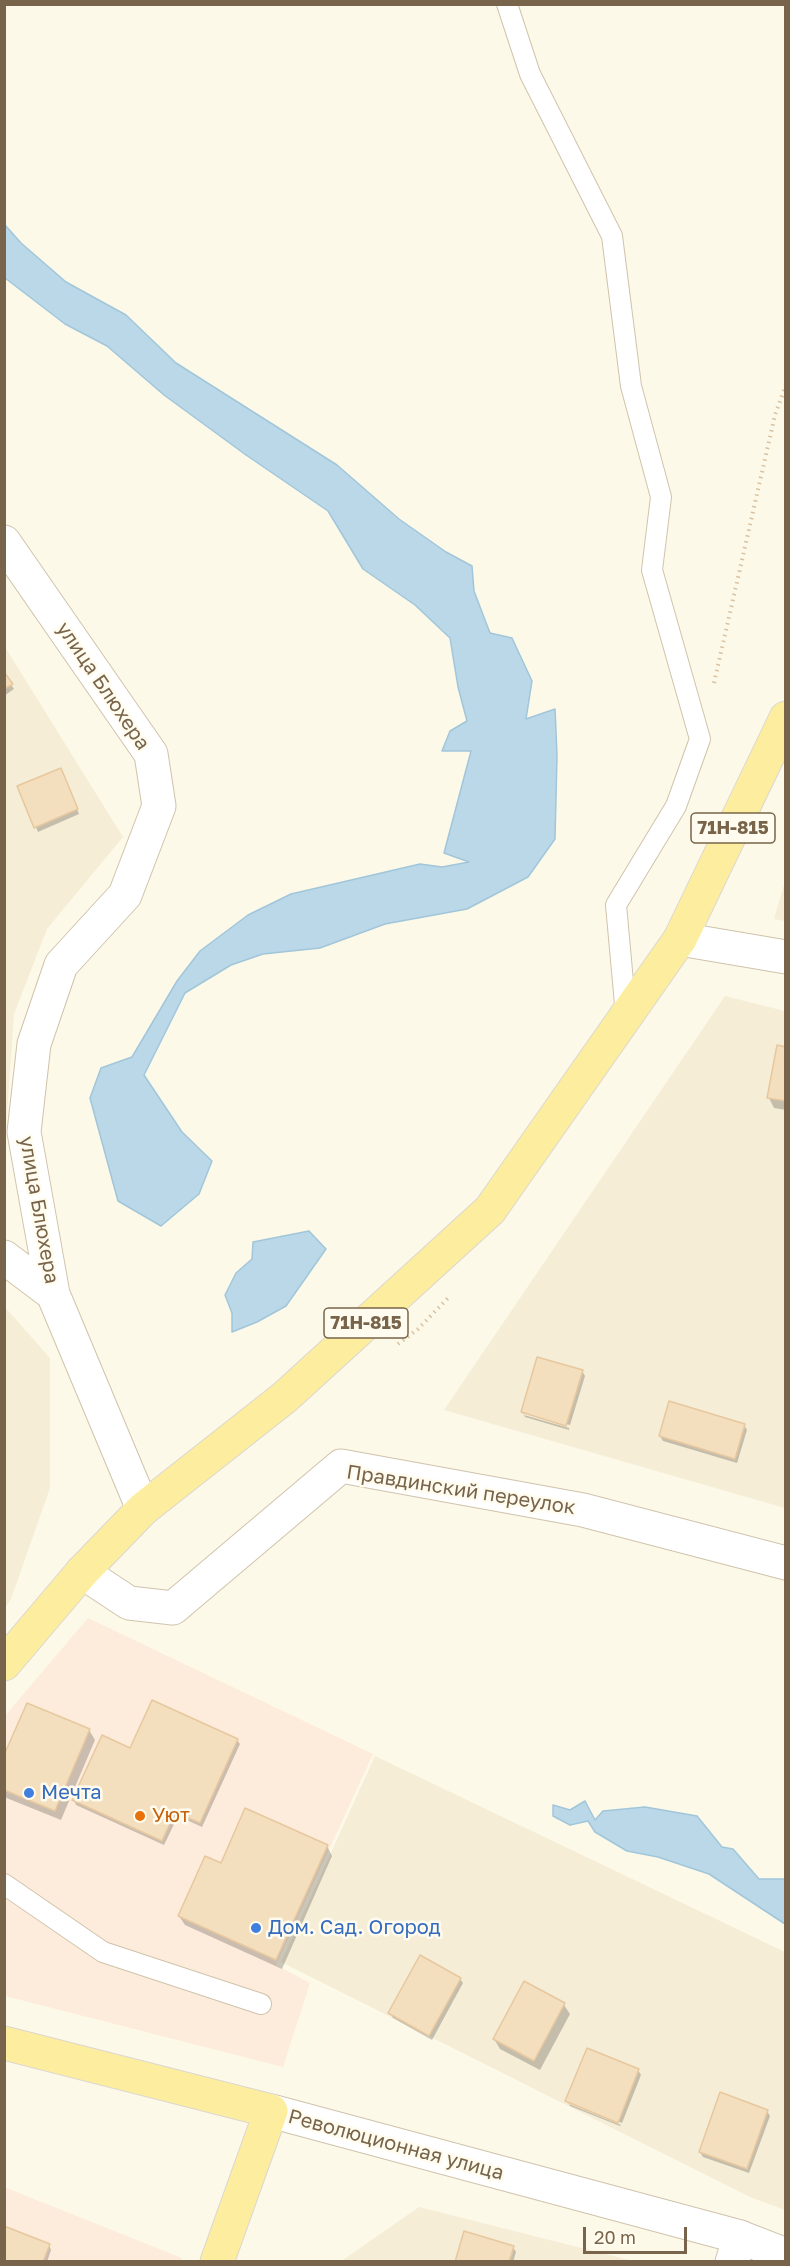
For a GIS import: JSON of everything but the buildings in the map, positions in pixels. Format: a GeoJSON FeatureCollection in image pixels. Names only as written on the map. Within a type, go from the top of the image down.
{"type":"FeatureCollection","features":[{"type":"Feature","properties":{"kind":"main road","name":"71Н-815"},"geometry":{"type":"LineString","coordinates":[[4,1664],[82,1572],[143,1509],[285,1397],[490,1210],[680,939],[786,718]]}},
{"type":"Feature","properties":{"kind":"main road","name":"Революционная улица"},"geometry":{"type":"LineString","coordinates":[[4,2043],[271,2111]]}},
{"type":"Feature","properties":{"kind":"main road"},"geometry":{"type":"LineString","coordinates":[[217,2262],[271,2111]]}},
{"type":"Feature","properties":{"kind":"street","name":"улица Блюхера"},"geometry":{"type":"LineString","coordinates":[[4,542],[151,754],[159,806],[125,895],[61,965],[34,1044],[24,1132],[53,1294],[143,1509]]}},
{"type":"Feature","properties":{"kind":"street"},"geometry":{"type":"LineString","coordinates":[[680,939],[786,957]]}},
{"type":"Feature","properties":{"kind":"street"},"geometry":{"type":"LineString","coordinates":[[4,1257],[53,1294]]}},
{"type":"Feature","properties":{"kind":"street","name":"Правдинский переулок"},"geometry":{"type":"LineString","coordinates":[[82,1572],[129,1603],[173,1608],[341,1466],[583,1510],[786,1563]]}},
{"type":"Feature","properties":{"kind":"street","name":"Революционная улица"},"geometry":{"type":"LineString","coordinates":[[271,2111],[736,2249],[786,2255]]}},
{"type":"Feature","properties":{"kind":"lane"},"geometry":{"type":"LineString","coordinates":[[507,4],[530,74],[612,236],[631,386],[661,497],[652,570],[700,739],[676,806],[616,905],[626,1015]]}},
{"type":"Feature","properties":{"kind":"lane"},"geometry":{"type":"LineString","coordinates":[[4,1884],[103,1952],[261,2004]]}},
{"type":"Feature","properties":{"kind":"path"},"geometry":{"type":"LineString","coordinates":[[714,684],[775,416],[786,385]]}},
{"type":"Feature","properties":{"kind":"shaded area"},"geometry":{"type":"Polygon","coordinates":[[[5,647],[123,837],[47,929],[14,1014],[5,1144],[5,647]]]}},
{"type":"Feature","properties":{"kind":"shaded area"},"geometry":{"type":"Polygon","coordinates":[[[785,881],[785,921],[774,919],[785,881]]]}},
{"type":"Feature","properties":{"kind":"shaded area"},"geometry":{"type":"Polygon","coordinates":[[[725,996],[785,1011],[785,1508],[444,1410],[725,996]]]}},
{"type":"Feature","properties":{"kind":"shaded area"},"geometry":{"type":"Polygon","coordinates":[[[4,1306],[50,1358],[50,1488],[11,1599],[5,1608],[4,1306]]]}},
{"type":"Feature","properties":{"kind":"shaded area"},"geometry":{"type":"Polygon","coordinates":[[[88,1618],[373,1754],[276,1965],[310,1983],[283,2067],[5,1996],[4,1717],[88,1618]]]}},
{"type":"Feature","properties":{"kind":"shaded area"},"geometry":{"type":"Polygon","coordinates":[[[375,1756],[785,1952],[785,2210],[750,2197],[281,1962],[375,1756]]]}},
{"type":"Feature","properties":{"kind":"shaded area"},"geometry":{"type":"Polygon","coordinates":[[[4,2187],[182,2258],[181,2261],[5,2261],[4,2187]]]}},
{"type":"Feature","properties":{"kind":"shaded area"},"geometry":{"type":"Polygon","coordinates":[[[419,2207],[633,2261],[340,2262],[419,2207]]]}},
{"type":"Feature","properties":{"kind":"water"},"geometry":{"type":"Polygon","coordinates":[[[5,225],[21,243],[66,282],[126,315],[176,363],[337,465],[399,519],[446,552],[472,566],[474,591],[490,633],[512,638],[532,681],[526,719],[555,709],[557,755],[555,839],[528,877],[467,909],[385,924],[320,948],[263,954],[231,965],[185,993],[144,1075],[182,1132],[212,1161],[199,1194],[161,1226],[118,1201],[90,1098],[101,1068],[132,1057],[177,981],[200,951],[248,915],[291,894],[420,864],[442,867],[469,862],[444,853],[471,751],[442,751],[450,731],[467,721],[458,687],[450,638],[415,605],[363,569],[328,511],[164,395],[107,346],[65,324],[5,278],[5,225]]]}},
{"type":"Feature","properties":{"kind":"water"},"geometry":{"type":"Polygon","coordinates":[[[309,1231],[326,1249],[286,1306],[257,1322],[232,1332],[232,1313],[225,1295],[236,1273],[252,1259],[253,1242],[309,1231]]]}},
{"type":"Feature","properties":{"kind":"water"},"geometry":{"type":"Polygon","coordinates":[[[585,1801],[595,1820],[603,1811],[645,1807],[697,1816],[722,1847],[733,1849],[759,1879],[785,1879],[785,1924],[709,1874],[658,1857],[627,1851],[595,1832],[588,1821],[570,1825],[553,1816],[553,1805],[570,1810],[585,1801]]]}},
{"type":"Feature","properties":{"kind":"place","name":"Мечта"},"geometry":{"type":"Point","coordinates":[29,1793]}},
{"type":"Feature","properties":{"kind":"place","name":"Уют"},"geometry":{"type":"Point","coordinates":[140,1816]}},
{"type":"Feature","properties":{"kind":"place","name":"Дом. Сад. Огород"},"geometry":{"type":"Point","coordinates":[256,1928]}}]}
